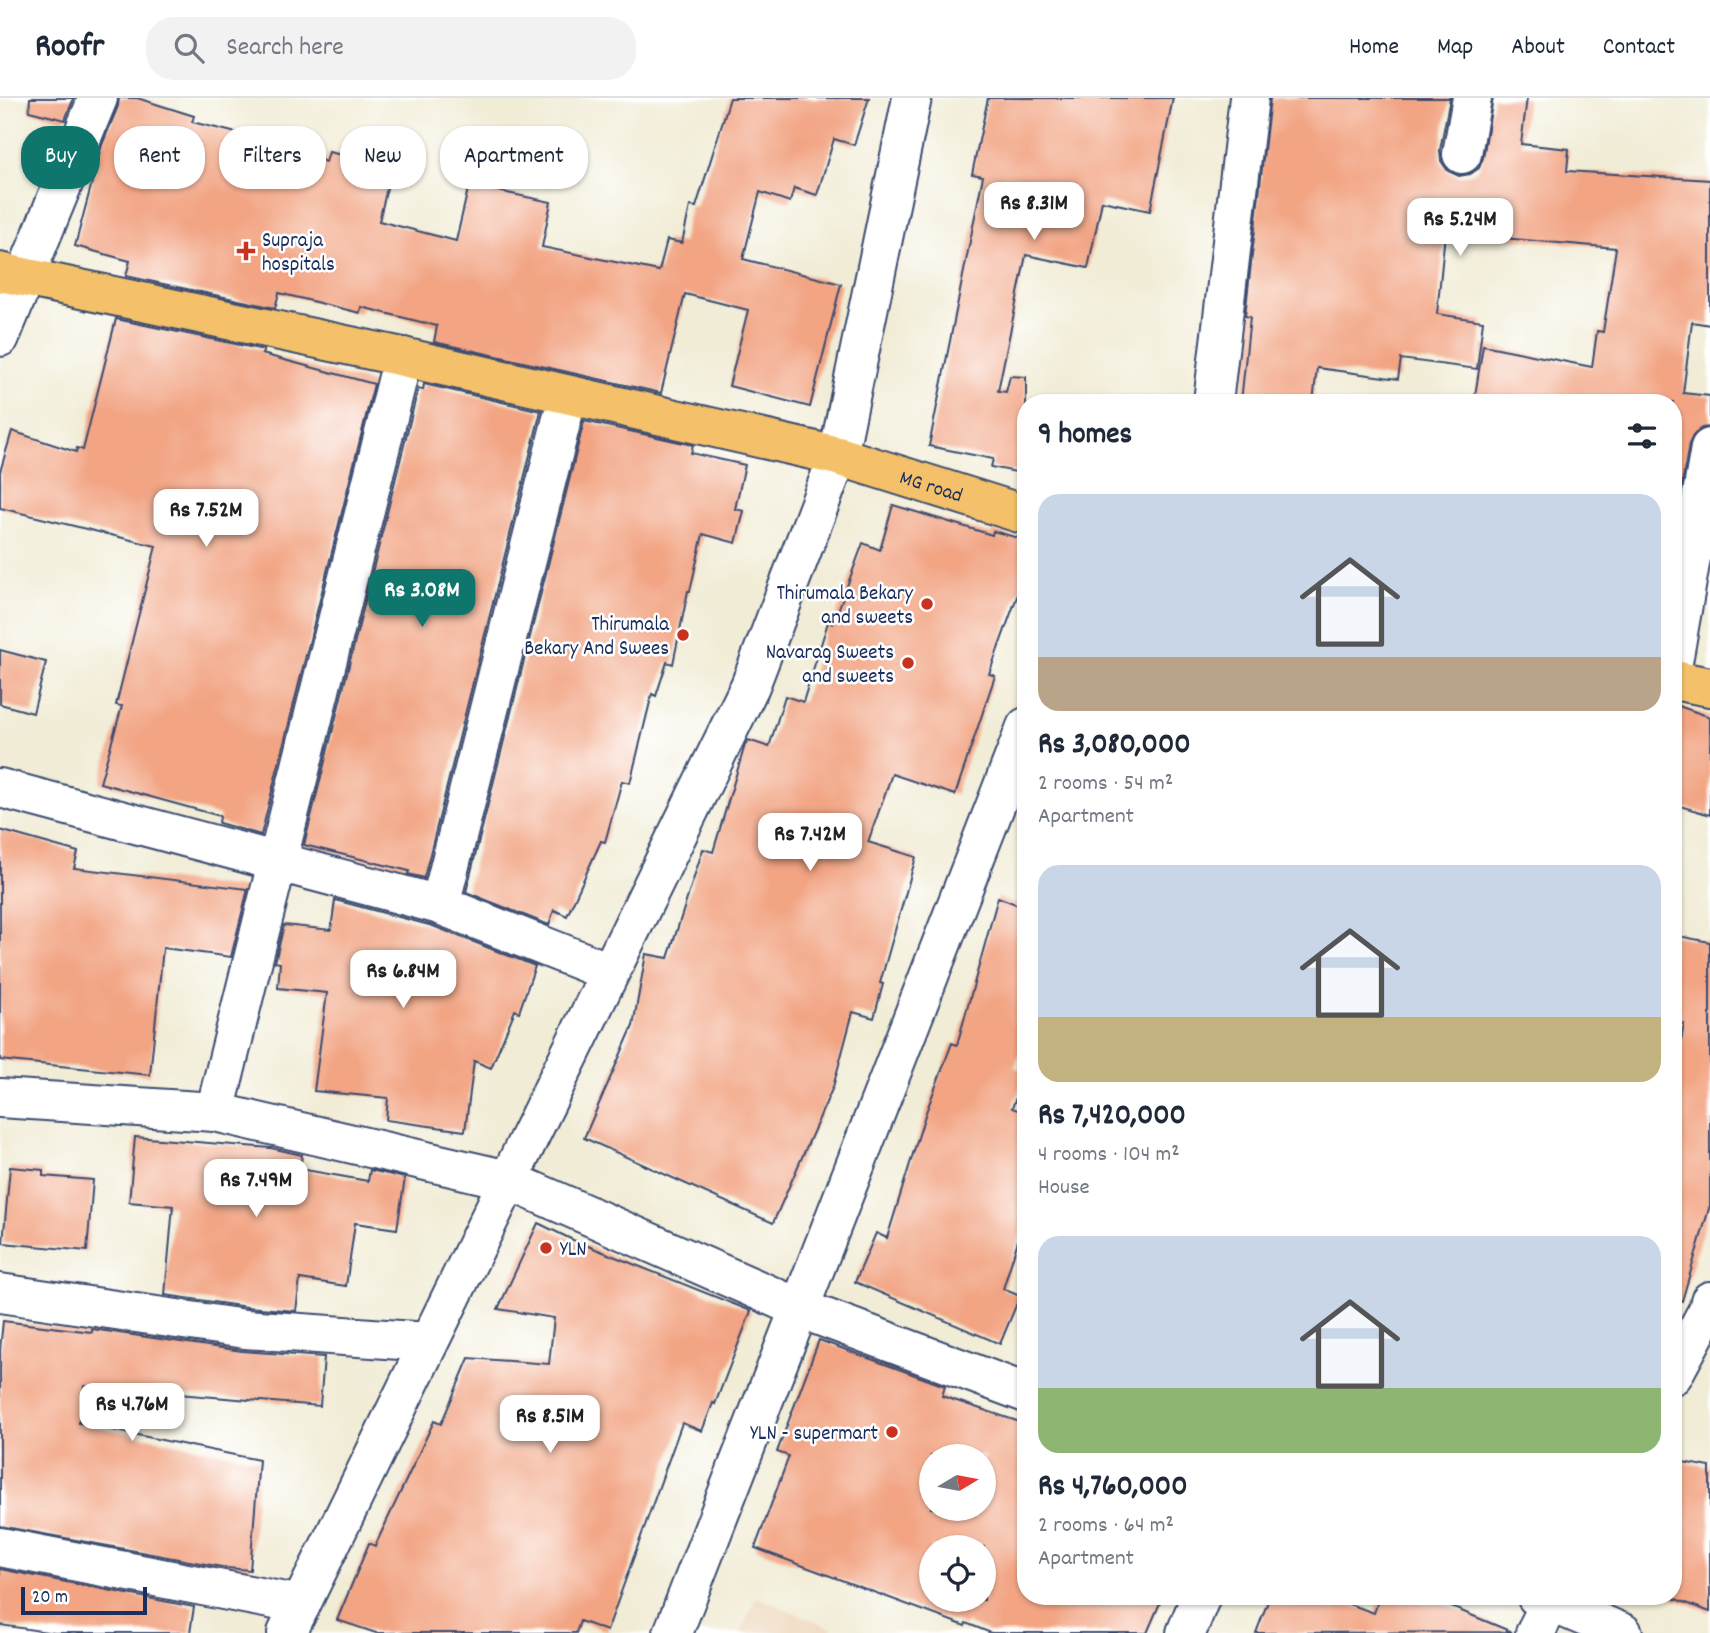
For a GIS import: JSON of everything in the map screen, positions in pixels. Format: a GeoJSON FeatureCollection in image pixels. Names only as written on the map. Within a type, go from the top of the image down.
{"type":"FeatureCollection","features":[{"type":"Feature","properties":{"kind":"main road","name":"MG road"},"geometry":{"type":"LineString","coordinates":[[13,275],[402,357],[838,456],[1017,512]]}},
{"type":"Feature","properties":{"kind":"main road"},"geometry":{"type":"LineString","coordinates":[[1682,682],[1710,687]]}},
{"type":"Feature","properties":{"kind":"street"},"geometry":{"type":"LineString","coordinates":[[0,337],[13,275],[98,98]]}},
{"type":"Feature","properties":{"kind":"street"},"geometry":{"type":"LineString","coordinates":[[0,1547],[294,1619],[750,686],[838,456],[912,98]]}},
{"type":"Feature","properties":{"kind":"street"},"geometry":{"type":"LineString","coordinates":[[1214,394],[1249,98]]}},
{"type":"Feature","properties":{"kind":"street"},"geometry":{"type":"LineString","coordinates":[[1462,153],[1472,98]]}},
{"type":"Feature","properties":{"kind":"street"},"geometry":{"type":"LineString","coordinates":[[215,1112],[402,357]]}},
{"type":"Feature","properties":{"kind":"street"},"geometry":{"type":"LineString","coordinates":[[440,905],[568,395]]}},
{"type":"Feature","properties":{"kind":"street"},"geometry":{"type":"LineString","coordinates":[[1682,610],[1710,447]]}},
{"type":"Feature","properties":{"kind":"street"},"geometry":{"type":"LineString","coordinates":[[673,1633],[1017,750]]}},
{"type":"Feature","properties":{"kind":"street"},"geometry":{"type":"LineString","coordinates":[[0,788],[440,905],[609,972]]}},
{"type":"Feature","properties":{"kind":"street"},"geometry":{"type":"LineString","coordinates":[[0,1098],[215,1112],[508,1180],[801,1310],[1017,1389]]}},
{"type":"Feature","properties":{"kind":"street"},"geometry":{"type":"LineString","coordinates":[[0,1293],[244,1329],[428,1342]]}},
{"type":"Feature","properties":{"kind":"street"},"geometry":{"type":"LineString","coordinates":[[1682,1358],[1709,1307]]}},
{"type":"Feature","properties":{"kind":"street"},"geometry":{"type":"LineString","coordinates":[[1186,1633],[1197,1605]]}},
{"type":"Feature","properties":{"kind":"street"},"geometry":{"type":"LineString","coordinates":[[1544,1607],[1623,1633]]}},
{"type":"Feature","properties":{"kind":"shaded area"},"geometry":{"type":"Polygon","coordinates":[[[756,1597],[832,1628],[830,1633],[741,1633],[756,1597]]]}},
{"type":"Feature","properties":{"kind":"building"},"geometry":{"type":"Polygon","coordinates":[[[30,98],[74,98],[65,120],[29,111],[30,98]]]}},
{"type":"Feature","properties":{"kind":"building"},"geometry":{"type":"Polygon","coordinates":[[[119,98],[137,98],[194,116],[192,122],[219,129],[219,189],[326,189],[326,162],[329,152],[340,155],[340,189],[387,189],[379,221],[456,241],[468,189],[488,189],[551,202],[542,247],[659,271],[667,240],[682,243],[690,206],[696,207],[730,98],[869,98],[854,145],[834,139],[817,195],[794,188],[790,202],[760,192],[743,259],[841,284],[810,407],[729,386],[748,310],[685,294],[661,393],[434,342],[437,326],[361,307],[360,313],[279,293],[275,308],[126,276],[130,261],[75,246],[90,189],[100,189],[100,152],[119,98]]]}},
{"type":"Feature","properties":{"kind":"building"},"geometry":{"type":"Polygon","coordinates":[[[988,98],[1173,98],[1150,211],[1102,201],[1088,268],[1026,255],[998,391],[1006,392],[1010,376],[1026,377],[1026,394],[1017,394],[1017,472],[991,467],[993,459],[929,446],[983,176],[972,174],[988,98]]]}},
{"type":"Feature","properties":{"kind":"building"},"geometry":{"type":"Polygon","coordinates":[[[1270,98],[1450,98],[1440,150],[1441,161],[1448,171],[1459,176],[1470,174],[1479,168],[1493,98],[1527,98],[1521,144],[1569,149],[1567,171],[1710,180],[1710,325],[1692,322],[1683,393],[1710,396],[1710,427],[1702,428],[1694,434],[1689,444],[1682,483],[1682,394],[1475,394],[1483,345],[1592,367],[1597,331],[1603,332],[1616,248],[1445,233],[1437,314],[1483,321],[1477,369],[1401,359],[1398,379],[1317,368],[1314,394],[1242,394],[1250,317],[1245,316],[1270,98]]]}},
{"type":"Feature","properties":{"kind":"building"},"geometry":{"type":"Polygon","coordinates":[[[116,319],[264,350],[262,354],[374,384],[261,835],[219,823],[220,816],[100,783],[122,706],[116,705],[156,546],[0,508],[0,472],[12,431],[76,452],[77,448],[83,450],[116,319]]]}},
{"type":"Feature","properties":{"kind":"building"},"geometry":{"type":"Polygon","coordinates":[[[424,384],[541,411],[424,878],[408,874],[409,871],[304,845],[418,389],[423,390],[424,384]]]}},
{"type":"Feature","properties":{"kind":"building"},"geometry":{"type":"Polygon","coordinates":[[[584,421],[693,445],[691,453],[745,465],[735,509],[744,511],[736,543],[703,534],[673,664],[667,662],[656,696],[652,694],[630,783],[622,781],[605,842],[601,841],[567,916],[554,910],[549,925],[466,892],[584,421]]]}},
{"type":"Feature","properties":{"kind":"building"},"geometry":{"type":"Polygon","coordinates":[[[893,505],[992,535],[993,531],[1017,538],[1017,597],[989,674],[995,676],[955,795],[892,774],[868,842],[916,857],[880,983],[883,984],[874,1018],[853,1012],[833,1087],[773,1223],[584,1138],[633,1026],[646,954],[668,958],[703,849],[713,852],[745,745],[748,740],[769,747],[785,696],[803,702],[828,622],[833,624],[863,543],[880,550],[893,505]]]}},
{"type":"Feature","properties":{"kind":"building"},"geometry":{"type":"Polygon","coordinates":[[[0,650],[46,662],[33,713],[0,704],[0,650]]]}},
{"type":"Feature","properties":{"kind":"building"},"geometry":{"type":"Polygon","coordinates":[[[1682,707],[1710,717],[1710,815],[1682,807],[1682,707]]]}},
{"type":"Feature","properties":{"kind":"building"},"geometry":{"type":"Polygon","coordinates":[[[0,830],[78,852],[74,868],[248,889],[231,957],[163,948],[150,1075],[0,1060],[0,830]]]}},
{"type":"Feature","properties":{"kind":"building"},"geometry":{"type":"Polygon","coordinates":[[[998,897],[1017,904],[1017,1096],[1012,1108],[1017,1110],[1017,1244],[1003,1289],[1017,1295],[1017,1303],[1000,1344],[855,1282],[876,1233],[887,1238],[925,1115],[952,1043],[957,1045],[998,897]]]}},
{"type":"Feature","properties":{"kind":"building"},"geometry":{"type":"Polygon","coordinates":[[[335,900],[433,926],[535,966],[519,1012],[515,1010],[491,1068],[474,1061],[465,1131],[386,1120],[388,1098],[314,1091],[327,993],[278,988],[280,963],[275,962],[284,925],[331,930],[335,900]]]}},
{"type":"Feature","properties":{"kind":"building"},"geometry":{"type":"Polygon","coordinates":[[[1682,937],[1710,942],[1710,1205],[1682,1301],[1682,1036],[1682,937]]]}},
{"type":"Feature","properties":{"kind":"building"},"geometry":{"type":"Polygon","coordinates":[[[135,1137],[271,1148],[302,1155],[300,1169],[368,1181],[370,1170],[405,1178],[397,1229],[355,1223],[346,1286],[300,1279],[296,1311],[165,1295],[173,1206],[129,1202],[135,1137]]]}},
{"type":"Feature","properties":{"kind":"building"},"geometry":{"type":"Polygon","coordinates":[[[10,1167],[43,1170],[43,1176],[93,1180],[87,1251],[3,1243],[10,1167]]]}},
{"type":"Feature","properties":{"kind":"building"},"geometry":{"type":"Polygon","coordinates":[[[538,1223],[573,1240],[751,1311],[702,1431],[682,1423],[607,1631],[580,1621],[576,1633],[376,1633],[337,1620],[369,1543],[375,1546],[434,1421],[441,1424],[469,1358],[549,1364],[554,1318],[498,1309],[538,1223]]]}},
{"type":"Feature","properties":{"kind":"building"},"geometry":{"type":"Polygon","coordinates":[[[3,1321],[92,1332],[92,1329],[242,1351],[324,1357],[320,1406],[84,1386],[79,1423],[259,1460],[250,1570],[0,1526],[0,1350],[3,1321]]]}},
{"type":"Feature","properties":{"kind":"building"},"geometry":{"type":"Polygon","coordinates":[[[819,1340],[945,1386],[942,1396],[1017,1421],[1017,1605],[1159,1605],[1147,1633],[991,1633],[927,1612],[996,1612],[996,1535],[919,1535],[919,1609],[755,1548],[789,1456],[777,1452],[819,1340]]]}},
{"type":"Feature","properties":{"kind":"building"},"geometry":{"type":"Polygon","coordinates":[[[1682,1462],[1710,1467],[1710,1612],[1682,1601],[1682,1462]]]}},
{"type":"Feature","properties":{"kind":"building"},"geometry":{"type":"Polygon","coordinates":[[[0,1569],[194,1607],[190,1633],[54,1633],[0,1625],[0,1569]]]}},
{"type":"Feature","properties":{"kind":"building"},"geometry":{"type":"Polygon","coordinates":[[[1267,1605],[1352,1605],[1374,1613],[1377,1605],[1447,1605],[1512,1632],[1256,1633],[1267,1605]]]}},
{"type":"Feature","properties":{"kind":"place","name":"Supraja hospitals"},"geometry":{"type":"Point","coordinates":[246,251]}},
{"type":"Feature","properties":{"kind":"place","name":"Thirumala Bekary and sweets"},"geometry":{"type":"Point","coordinates":[927,604]}},
{"type":"Feature","properties":{"kind":"place","name":"Thirumala Bekary And Swees"},"geometry":{"type":"Point","coordinates":[683,635]}},
{"type":"Feature","properties":{"kind":"place","name":"Navarag Sweets and sweets"},"geometry":{"type":"Point","coordinates":[908,663]}},
{"type":"Feature","properties":{"kind":"place","name":"YLN"},"geometry":{"type":"Point","coordinates":[546,1248]}},
{"type":"Feature","properties":{"kind":"place","name":"YLN - supermart"},"geometry":{"type":"Point","coordinates":[892,1432]}}]}
